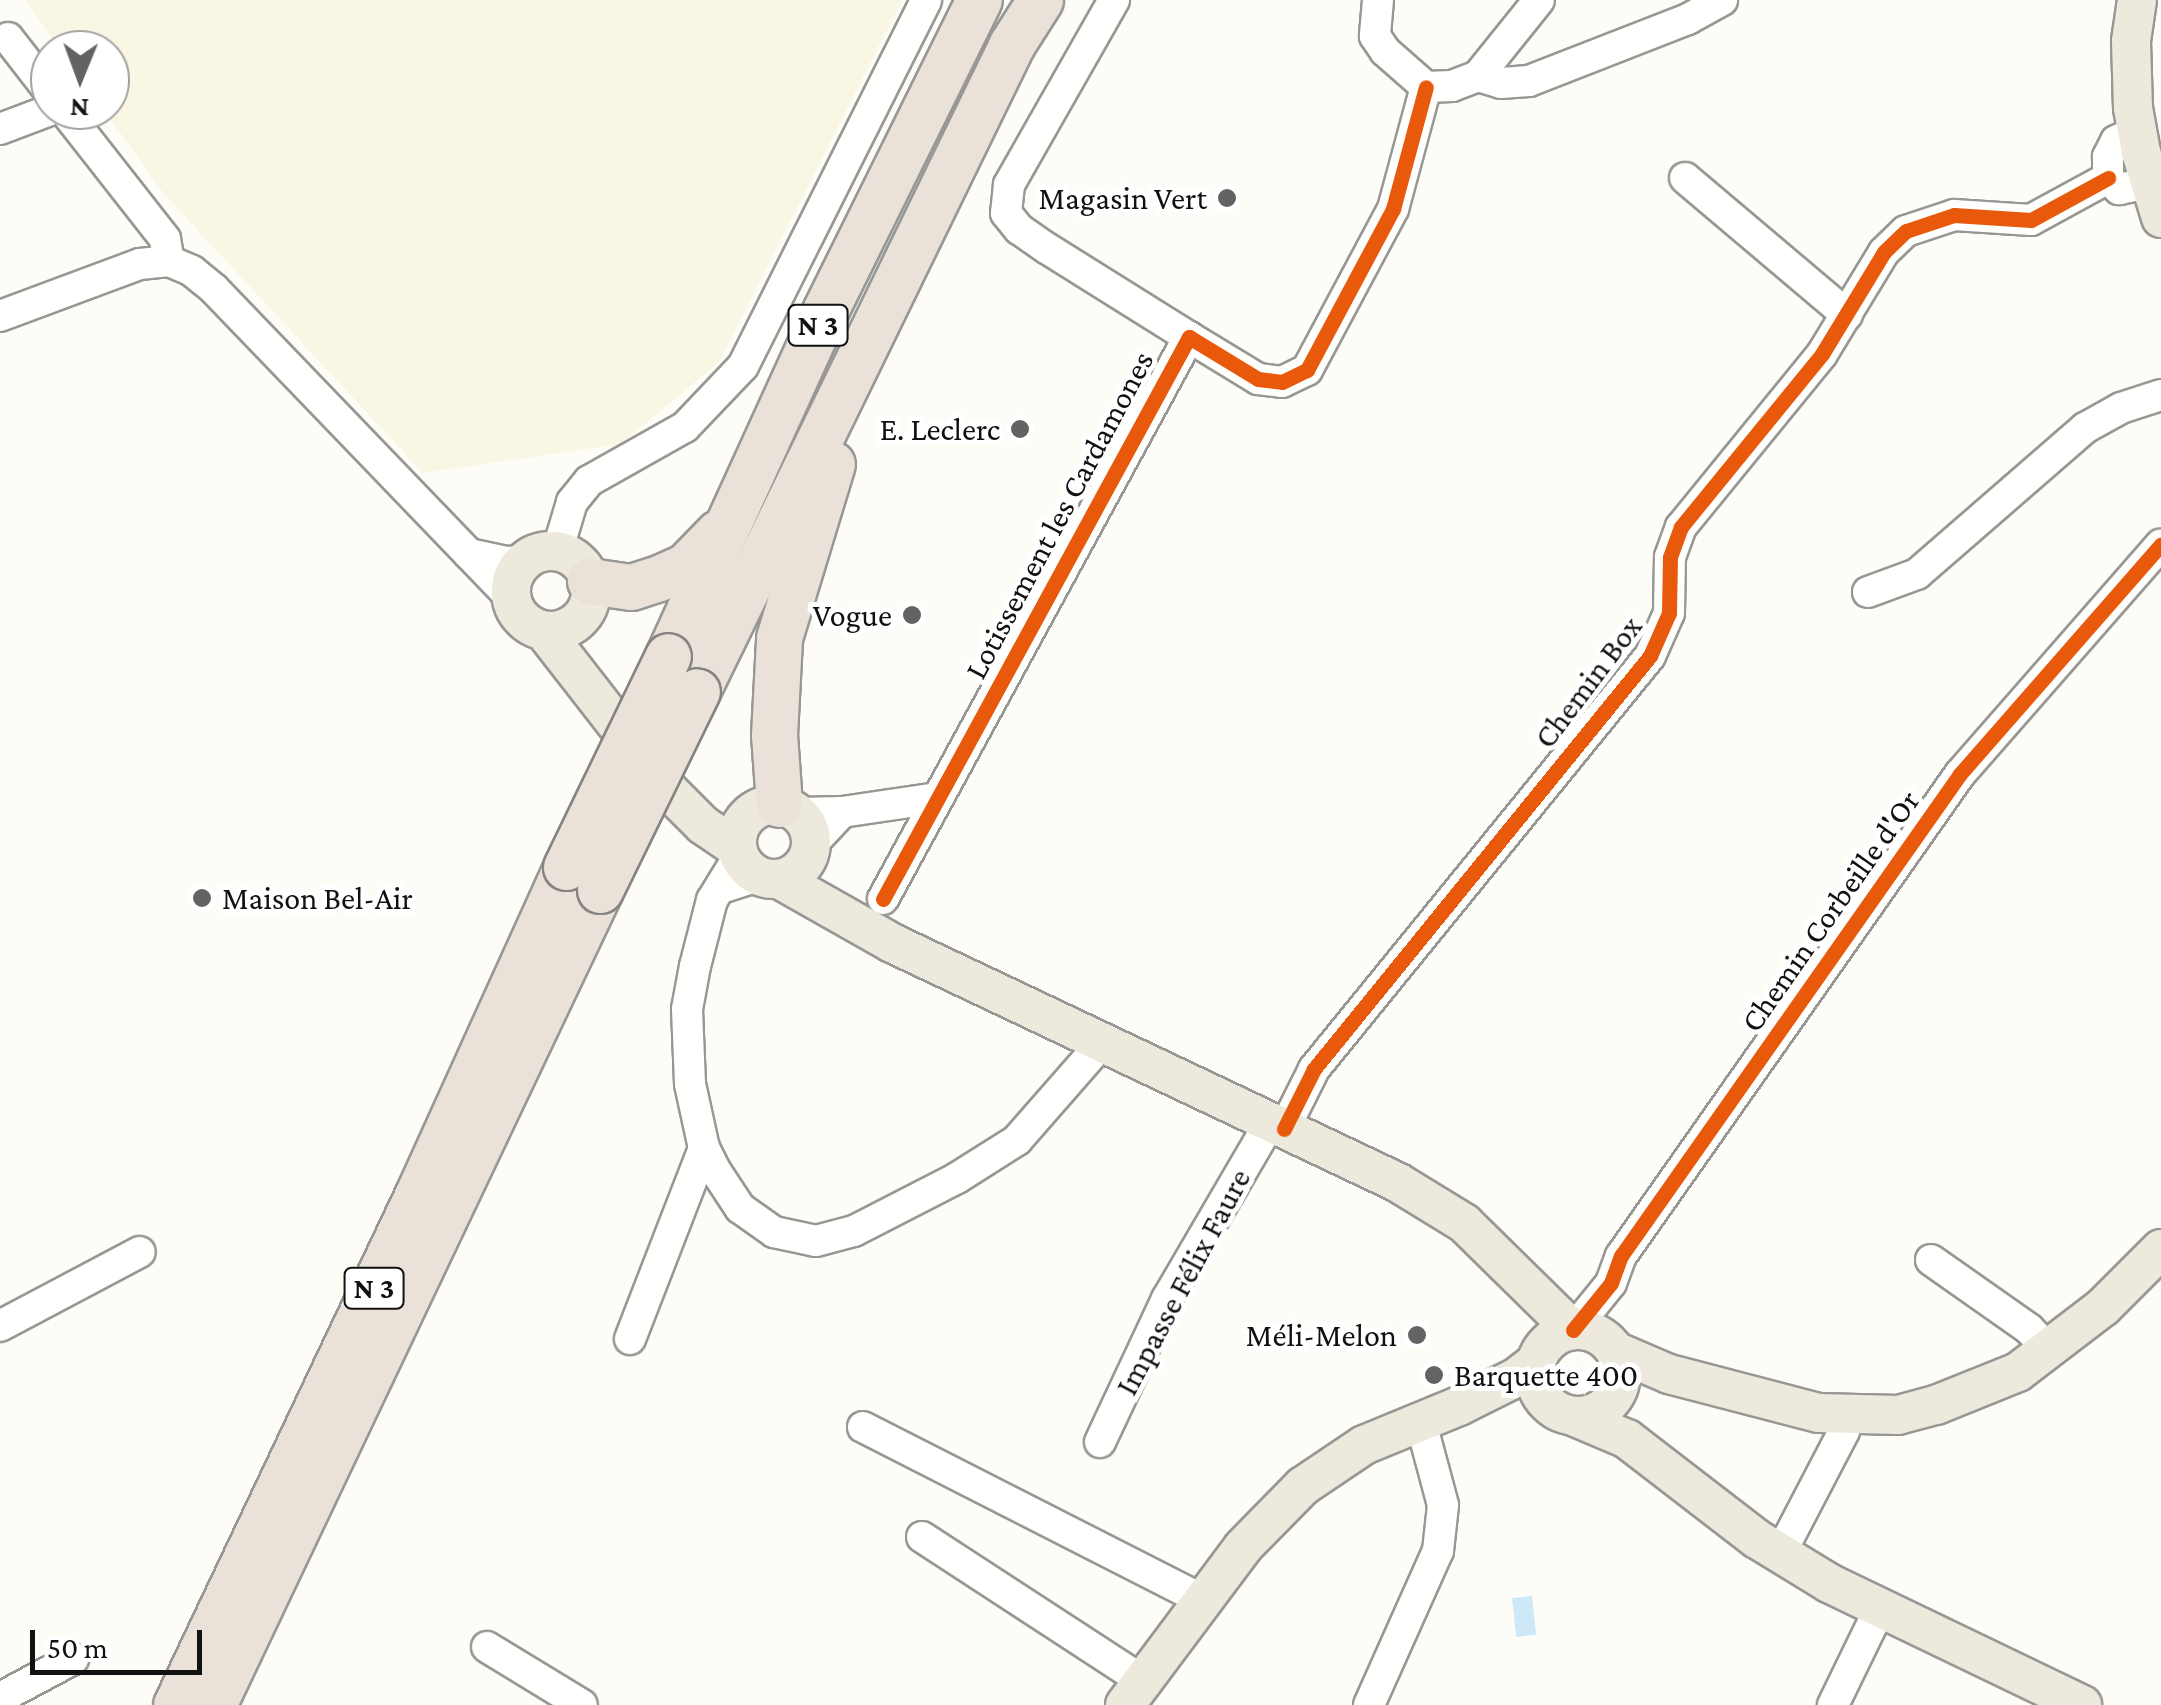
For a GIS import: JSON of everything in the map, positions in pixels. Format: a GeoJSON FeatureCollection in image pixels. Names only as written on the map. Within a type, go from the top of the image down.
{"type":"FeatureCollection","features":[{"type":"Feature","properties":{"kind":"highway","name":"N 3"},"geometry":{"type":"LineString","coordinates":[[213,1705],[340,1435],[487,1156],[583,879],[668,656],[825,311],[979,0]]}},
{"type":"Feature","properties":{"kind":"highway","name":"N 3"},"geometry":{"type":"LineString","coordinates":[[176,1705],[418,1194],[583,879],[697,691],[1012,44],[1040,0]]}},
{"type":"Feature","properties":{"kind":"highway"},"geometry":{"type":"LineString","coordinates":[[558,589],[631,587],[659,578],[686,566],[718,534],[825,311]]}},
{"type":"Feature","properties":{"kind":"highway"},"geometry":{"type":"LineString","coordinates":[[768,848],[779,638],[871,333]]}},
{"type":"Feature","properties":{"kind":"highway"},"geometry":{"type":"LineString","coordinates":[[340,1435],[371,1414],[386,1394]]}},
{"type":"Feature","properties":{"kind":"main road"},"geometry":{"type":"LineString","coordinates":[[2137,0],[2131,80],[2137,132],[2155,201]]}},
{"type":"Feature","properties":{"kind":"main road"},"geometry":{"type":"LineString","coordinates":[[512,598],[522,620],[558,589],[668,790],[703,825],[768,848],[846,917],[1433,1202],[1514,1268],[1573,1330]]}},
{"type":"Feature","properties":{"kind":"main road"},"geometry":{"type":"LineString","coordinates":[[1134,1693],[1242,1547],[1303,1486],[1330,1464],[1420,1419],[1459,1406],[1516,1378],[1548,1341],[1573,1330],[1597,1334],[1616,1351],[1670,1374],[1845,1417],[1898,1414],[1936,1405],[2018,1372],[2103,1307],[2161,1249]]}},
{"type":"Feature","properties":{"kind":"main road"},"geometry":{"type":"LineString","coordinates":[[1514,1268],[1540,1318],[1536,1383],[1559,1408],[1594,1413],[1634,1381],[1670,1374]]}},
{"type":"Feature","properties":{"kind":"main road"},"geometry":{"type":"LineString","coordinates":[[1616,1351],[1621,1370],[1615,1395],[1628,1438]]}},
{"type":"Feature","properties":{"kind":"main road"},"geometry":{"type":"LineString","coordinates":[[1459,1406],[1524,1398],[1559,1408],[1628,1438],[1780,1554],[1880,1608],[2082,1705]]}},
{"type":"Feature","properties":{"kind":"street"},"geometry":{"type":"LineString","coordinates":[[468,554],[506,562],[558,589],[572,502],[589,481],[685,427],[743,366],[926,0]]}},
{"type":"Feature","properties":{"kind":"street"},"geometry":{"type":"LineString","coordinates":[[1114,0],[1009,185],[1006,213],[1018,229],[1188,337]]}},
{"type":"Feature","properties":{"kind":"street"},"geometry":{"type":"LineString","coordinates":[[1378,0],[1375,36],[1384,51],[1426,86],[1452,86],[1478,76],[1540,0]]}},
{"type":"Feature","properties":{"kind":"street"},"geometry":{"type":"LineString","coordinates":[[1478,76],[1500,83],[1529,81],[1688,20],[1722,0]]}},
{"type":"Feature","properties":{"kind":"street"},"geometry":{"type":"LineString","coordinates":[[8,38],[30,66]]}},
{"type":"Feature","properties":{"kind":"street","name":"Lotissement les Cardamones"},"geometry":{"type":"LineString","coordinates":[[883,898],[1188,337],[1258,378],[1282,382],[1307,370],[1393,209],[1426,86]]}},
{"type":"Feature","properties":{"kind":"street"},"geometry":{"type":"LineString","coordinates":[[0,129],[30,118]]}},
{"type":"Feature","properties":{"kind":"street"},"geometry":{"type":"LineString","coordinates":[[80,130],[166,238],[168,262]]}},
{"type":"Feature","properties":{"kind":"street"},"geometry":{"type":"LineString","coordinates":[[2137,132],[2116,140],[2108,157],[2108,178],[2119,189],[2155,201]]}},
{"type":"Feature","properties":{"kind":"street"},"geometry":{"type":"LineString","coordinates":[[1684,178],[1847,315]]}},
{"type":"Feature","properties":{"kind":"street","name":"Chemin Box"},"geometry":{"type":"LineString","coordinates":[[1277,1126],[1314,1070],[1650,656],[1669,613],[1670,557],[1681,527],[1822,354],[1884,252],[1906,231],[1954,215],[2031,220],[2108,178]]}},
{"type":"Feature","properties":{"kind":"street"},"geometry":{"type":"LineString","coordinates":[[0,316],[140,264],[168,262],[192,271],[214,288],[512,598]]}},
{"type":"Feature","properties":{"kind":"street"},"geometry":{"type":"LineString","coordinates":[[1868,592],[1916,574],[2085,428],[2121,408],[2161,394]]}},
{"type":"Feature","properties":{"kind":"street","name":"Chemin Corbeille d'Or"},"geometry":{"type":"LineString","coordinates":[[1573,1330],[1611,1283],[1621,1256],[1960,774],[2161,544]]}},
{"type":"Feature","properties":{"kind":"street"},"geometry":{"type":"LineString","coordinates":[[938,798],[842,812],[768,848],[706,918],[687,1009],[690,1084],[704,1148],[740,1208],[774,1232],[816,1241],[854,1231],[956,1178],[1016,1140],[1101,1044]]}},
{"type":"Feature","properties":{"kind":"street","name":"Impasse Félix Faure"},"geometry":{"type":"LineString","coordinates":[[1100,1442],[1167,1299],[1277,1126]]}},
{"type":"Feature","properties":{"kind":"street"},"geometry":{"type":"LineString","coordinates":[[630,1339],[704,1148]]}},
{"type":"Feature","properties":{"kind":"street"},"geometry":{"type":"LineString","coordinates":[[0,1326],[140,1252]]}},
{"type":"Feature","properties":{"kind":"street"},"geometry":{"type":"LineString","coordinates":[[1931,1260],[2029,1329],[2050,1351]]}},
{"type":"Feature","properties":{"kind":"street"},"geometry":{"type":"LineString","coordinates":[[1780,1554],[1844,1431],[1845,1417]]}},
{"type":"Feature","properties":{"kind":"street"},"geometry":{"type":"LineString","coordinates":[[1368,1705],[1438,1551],[1442,1505],[1420,1419]]}},
{"type":"Feature","properties":{"kind":"street"},"geometry":{"type":"LineString","coordinates":[[863,1427],[1203,1600]]}},
{"type":"Feature","properties":{"kind":"street"},"geometry":{"type":"LineString","coordinates":[[922,1537],[1134,1693]]}},
{"type":"Feature","properties":{"kind":"street"},"geometry":{"type":"LineString","coordinates":[[1834,1705],[1880,1608]]}},
{"type":"Feature","properties":{"kind":"street"},"geometry":{"type":"LineString","coordinates":[[488,1647],[582,1705]]}},
{"type":"Feature","properties":{"kind":"street"},"geometry":{"type":"LineString","coordinates":[[0,1698],[74,1659]]}},
{"type":"Feature","properties":{"kind":"shaded area"},"geometry":{"type":"Polygon","coordinates":[[[25,0],[902,0],[720,361],[621,444],[423,473],[164,194],[118,130],[130,130],[130,30],[47,30],[25,0]]]}},
{"type":"Feature","properties":{"kind":"water"},"geometry":{"type":"Polygon","coordinates":[[[1532,1596],[1536,1635],[1516,1637],[1512,1598],[1532,1596]]]}},
{"type":"Feature","properties":{"kind":"cycle path"},"geometry":{"type":"LineString","coordinates":[[883,899],[1189,337],[1258,379],[1282,382],[1307,370],[1393,209],[1426,87]]}},
{"type":"Feature","properties":{"kind":"cycle path"},"geometry":{"type":"LineString","coordinates":[[1284,1129],[1314,1069],[1650,656],[1669,613],[1670,557],[1681,527],[1822,354],[1884,252],[1906,231],[1954,215],[2031,220],[2108,178]]}},
{"type":"Feature","properties":{"kind":"cycle path"},"geometry":{"type":"LineString","coordinates":[[1573,1330],[1611,1283],[1621,1256],[1960,774],[2161,544]]}},
{"type":"Feature","properties":{"kind":"place","name":"Magasin Vert"},"geometry":{"type":"Point","coordinates":[1227,198]}},
{"type":"Feature","properties":{"kind":"place","name":"E. Leclerc"},"geometry":{"type":"Point","coordinates":[1020,429]}},
{"type":"Feature","properties":{"kind":"place","name":"Vogue"},"geometry":{"type":"Point","coordinates":[912,615]}},
{"type":"Feature","properties":{"kind":"place","name":"Maison Bel-Air"},"geometry":{"type":"Point","coordinates":[202,898]}},
{"type":"Feature","properties":{"kind":"place","name":"Méli-Melon"},"geometry":{"type":"Point","coordinates":[1417,1335]}},
{"type":"Feature","properties":{"kind":"place","name":"Barquette 400"},"geometry":{"type":"Point","coordinates":[1434,1375]}}]}
